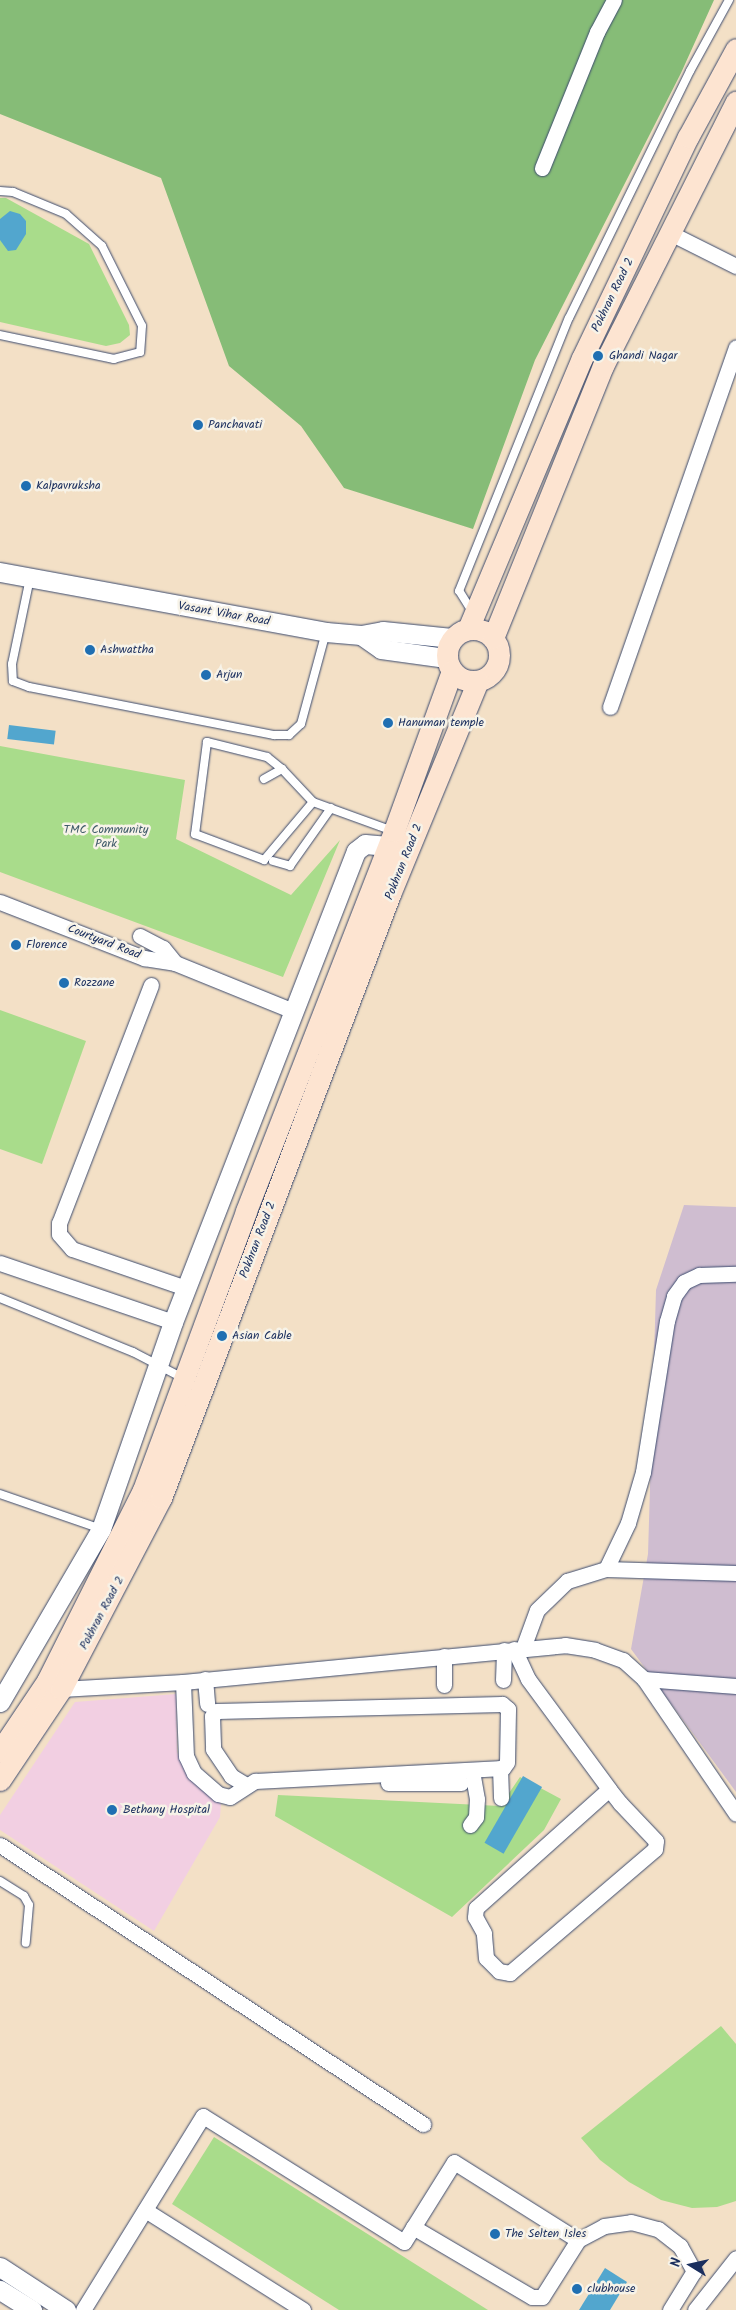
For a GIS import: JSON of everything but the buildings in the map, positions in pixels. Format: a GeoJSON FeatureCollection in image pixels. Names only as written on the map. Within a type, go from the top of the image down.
{"type":"FeatureCollection","features":[{"type":"Feature","properties":{"kind":"main road","name":"Pokhran Road 2"},"geometry":{"type":"LineString","coordinates":[[192,1382],[391,839],[458,642],[582,358],[688,136],[736,49]]}},
{"type":"Feature","properties":{"kind":"main road","name":"Pokhran Road 2"},"geometry":{"type":"LineString","coordinates":[[493,638],[603,366],[736,102]]}},
{"type":"Feature","properties":{"kind":"main road"},"geometry":{"type":"LineString","coordinates":[[623,275],[643,284]]}},
{"type":"Feature","properties":{"kind":"main road"},"geometry":{"type":"LineString","coordinates":[[481,630],[493,638],[499,654],[498,664],[493,673],[478,681],[464,681],[458,642],[481,630]]}},
{"type":"Feature","properties":{"kind":"main road","name":"Pokhran Road 2"},"geometry":{"type":"LineString","coordinates":[[0,1780],[54,1685],[192,1382],[478,681]]}},
{"type":"Feature","properties":{"kind":"main road","name":"Pokhran Road 2"},"geometry":{"type":"LineString","coordinates":[[0,1751],[54,1685]]}},
{"type":"Feature","properties":{"kind":"street"},"geometry":{"type":"LineString","coordinates":[[542,168],[597,32],[614,0]]}},
{"type":"Feature","properties":{"kind":"street"},"geometry":{"type":"LineString","coordinates":[[670,233],[736,266]]}},
{"type":"Feature","properties":{"kind":"street"},"geometry":{"type":"LineString","coordinates":[[610,707],[734,363],[736,347]]}},
{"type":"Feature","properties":{"kind":"street","name":"Vasant Vihar Road"},"geometry":{"type":"LineString","coordinates":[[0,572],[326,632],[361,635],[381,649],[458,642]]}},
{"type":"Feature","properties":{"kind":"street"},"geometry":{"type":"LineString","coordinates":[[0,1702],[101,1529],[173,1322],[292,1011],[356,851],[365,844],[391,839]]}},
{"type":"Feature","properties":{"kind":"street","name":"Courtyard Road"},"geometry":{"type":"LineString","coordinates":[[0,902],[144,958],[175,963],[292,1011]]}},
{"type":"Feature","properties":{"kind":"street"},"geometry":{"type":"LineString","coordinates":[[140,936],[163,948],[175,963]]}},
{"type":"Feature","properties":{"kind":"street"},"geometry":{"type":"LineString","coordinates":[[151,985],[58,1223],[59,1234],[72,1249],[186,1288]]}},
{"type":"Feature","properties":{"kind":"street"},"geometry":{"type":"LineString","coordinates":[[0,1263],[173,1322]]}},
{"type":"Feature","properties":{"kind":"street"},"geometry":{"type":"LineString","coordinates":[[606,1569],[628,1523],[643,1472],[667,1320],[674,1296],[684,1282],[699,1275],[736,1274]]}},
{"type":"Feature","properties":{"kind":"street"},"geometry":{"type":"LineString","coordinates":[[503,1680],[514,1649],[537,1610],[567,1581],[606,1569],[736,1573]]}},
{"type":"Feature","properties":{"kind":"street"},"geometry":{"type":"LineString","coordinates":[[54,1685],[193,1681],[565,1645],[595,1650],[623,1660],[644,1678],[736,1814]]}},
{"type":"Feature","properties":{"kind":"street"},"geometry":{"type":"LineString","coordinates":[[514,1649],[525,1675],[609,1789],[656,1841],[655,1849],[510,1973],[499,1971],[486,1958],[484,1933],[475,1917],[476,1908],[609,1789]]}},
{"type":"Feature","properties":{"kind":"street"},"geometry":{"type":"LineString","coordinates":[[444,1656],[444,1685]]}},
{"type":"Feature","properties":{"kind":"street"},"geometry":{"type":"LineString","coordinates":[[644,1678],[736,1686]]}},
{"type":"Feature","properties":{"kind":"street"},"geometry":{"type":"LineString","coordinates":[[193,1681],[207,1704]]}},
{"type":"Feature","properties":{"kind":"street"},"geometry":{"type":"LineString","coordinates":[[193,1681],[198,1764],[230,1797],[255,1781],[500,1768],[507,1762],[508,1709],[502,1704],[217,1711],[212,1716],[213,1749],[231,1776],[246,1785]]}},
{"type":"Feature","properties":{"kind":"street"},"geometry":{"type":"LineString","coordinates":[[500,1768],[501,1798]]}},
{"type":"Feature","properties":{"kind":"street"},"geometry":{"type":"LineString","coordinates":[[470,1825],[476,1817],[477,1799],[472,1770]]}},
{"type":"Feature","properties":{"kind":"street"},"geometry":{"type":"LineString","coordinates":[[358,1775],[365,1784],[462,1783]]}},
{"type":"Feature","properties":{"kind":"street"},"geometry":{"type":"LineString","coordinates":[[0,1845],[423,2124]]}},
{"type":"Feature","properties":{"kind":"street"},"geometry":{"type":"LineString","coordinates":[[83,2310],[203,2116],[404,2242],[454,2162],[578,2240]]}},
{"type":"Feature","properties":{"kind":"street"},"geometry":{"type":"LineString","coordinates":[[144,2210],[303,2310]]}},
{"type":"Feature","properties":{"kind":"street"},"geometry":{"type":"LineString","coordinates":[[413,2227],[532,2297],[542,2297],[578,2240],[604,2226],[631,2222],[658,2229],[680,2246],[694,2271],[670,2310]]}},
{"type":"Feature","properties":{"kind":"street"},"geometry":{"type":"LineString","coordinates":[[695,2310],[736,2258]]}},
{"type":"Feature","properties":{"kind":"street"},"geometry":{"type":"LineString","coordinates":[[3,2284],[32,2310]]}},
{"type":"Feature","properties":{"kind":"street"},"geometry":{"type":"LineString","coordinates":[[3,2284],[66,2310]]}},
{"type":"Feature","properties":{"kind":"lane"},"geometry":{"type":"LineString","coordinates":[[458,642],[459,591],[569,318],[690,71],[729,0]]}},
{"type":"Feature","properties":{"kind":"lane"},"geometry":{"type":"LineString","coordinates":[[0,191],[13,192],[66,214],[102,246],[142,326],[140,352],[114,359],[0,335]]}},
{"type":"Feature","properties":{"kind":"lane"},"geometry":{"type":"LineString","coordinates":[[30,578],[12,664],[13,681],[29,687],[274,735],[289,735],[302,724],[326,632]]}},
{"type":"Feature","properties":{"kind":"lane"},"geometry":{"type":"LineString","coordinates":[[313,802],[264,860],[195,834],[207,742],[267,757],[282,769],[313,802],[331,808],[391,839]]}},
{"type":"Feature","properties":{"kind":"lane"},"geometry":{"type":"LineString","coordinates":[[264,779],[282,769]]}},
{"type":"Feature","properties":{"kind":"lane"},"geometry":{"type":"LineString","coordinates":[[273,862],[290,866],[331,808]]}},
{"type":"Feature","properties":{"kind":"lane"},"geometry":{"type":"LineString","coordinates":[[0,1298],[132,1352],[157,1367],[192,1382]]}},
{"type":"Feature","properties":{"kind":"lane"},"geometry":{"type":"LineString","coordinates":[[0,1494],[101,1529]]}},
{"type":"Feature","properties":{"kind":"lane"},"geometry":{"type":"LineString","coordinates":[[0,1881],[24,1896],[29,1905],[26,1943]]}},
{"type":"Feature","properties":{"kind":"shaded area"},"geometry":{"type":"Polygon","coordinates":[[[684,1205],[736,1207],[736,1792],[631,1649],[648,1554],[656,1290],[684,1205]]]}},
{"type":"Feature","properties":{"kind":"shaded area","name":"Bethany Hospital"},"geometry":{"type":"Polygon","coordinates":[[[176,1694],[177,1752],[185,1770],[221,1804],[220,1817],[154,1931],[0,1830],[0,1815],[75,1702],[176,1694]]]}},
{"type":"Feature","properties":{"kind":"green space"},"geometry":{"type":"Polygon","coordinates":[[[0,0],[714,0],[681,73],[535,360],[473,529],[344,488],[301,426],[229,366],[161,178],[0,114],[0,0]]]}},
{"type":"Feature","properties":{"kind":"green space"},"geometry":{"type":"Polygon","coordinates":[[[0,198],[6,198],[89,244],[129,325],[130,335],[120,343],[106,346],[0,322],[0,198]]]}},
{"type":"Feature","properties":{"kind":"green space","name":"TMC Community Park"},"geometry":{"type":"Polygon","coordinates":[[[0,746],[185,780],[176,839],[291,895],[340,840],[283,977],[0,872],[0,746]]]}},
{"type":"Feature","properties":{"kind":"green space"},"geometry":{"type":"Polygon","coordinates":[[[0,1010],[86,1041],[42,1164],[0,1149],[0,1010]]]}},
{"type":"Feature","properties":{"kind":"green space"},"geometry":{"type":"Polygon","coordinates":[[[520,1777],[561,1799],[544,1830],[452,1917],[275,1816],[278,1795],[500,1806],[520,1777]]]}},
{"type":"Feature","properties":{"kind":"green space"},"geometry":{"type":"Polygon","coordinates":[[[721,2026],[736,2044],[736,2201],[717,2207],[692,2208],[661,2200],[629,2182],[600,2160],[581,2138],[721,2026]]]}},
{"type":"Feature","properties":{"kind":"green space"},"geometry":{"type":"Polygon","coordinates":[[[214,2137],[488,2310],[339,2310],[172,2204],[214,2137]]]}},
{"type":"Feature","properties":{"kind":"water"},"geometry":{"type":"Polygon","coordinates":[[[10,211],[20,214],[26,221],[26,234],[16,250],[8,251],[0,240],[0,219],[10,211]]]}},
{"type":"Feature","properties":{"kind":"water"},"geometry":{"type":"Polygon","coordinates":[[[9,725],[56,731],[54,745],[7,739],[9,725]]]}},
{"type":"Feature","properties":{"kind":"water"},"geometry":{"type":"Polygon","coordinates":[[[523,1776],[542,1787],[504,1854],[484,1843],[523,1776]]]}},
{"type":"Feature","properties":{"kind":"water"},"geometry":{"type":"Polygon","coordinates":[[[605,2268],[627,2282],[610,2310],[579,2310],[605,2268]]]}},
{"type":"Feature","properties":{"kind":"place","name":"Ghandi Nagar"},"geometry":{"type":"Point","coordinates":[598,356]}},
{"type":"Feature","properties":{"kind":"place","name":"Panchavati"},"geometry":{"type":"Point","coordinates":[198,425]}},
{"type":"Feature","properties":{"kind":"place","name":"Kalpavruksha"},"geometry":{"type":"Point","coordinates":[26,486]}},
{"type":"Feature","properties":{"kind":"place","name":"Ashwattha"},"geometry":{"type":"Point","coordinates":[90,650]}},
{"type":"Feature","properties":{"kind":"place","name":"Arjun"},"geometry":{"type":"Point","coordinates":[206,675]}},
{"type":"Feature","properties":{"kind":"place","name":"Hanuman temple"},"geometry":{"type":"Point","coordinates":[388,723]}},
{"type":"Feature","properties":{"kind":"place","name":"Florence"},"geometry":{"type":"Point","coordinates":[16,945]}},
{"type":"Feature","properties":{"kind":"place","name":"Rozzane"},"geometry":{"type":"Point","coordinates":[64,983]}},
{"type":"Feature","properties":{"kind":"place","name":"Asian Cable"},"geometry":{"type":"Point","coordinates":[222,1336]}},
{"type":"Feature","properties":{"kind":"place","name":"Bethany Hospital"},"geometry":{"type":"Point","coordinates":[112,1810]}},
{"type":"Feature","properties":{"kind":"place","name":"The Selten Isles"},"geometry":{"type":"Point","coordinates":[495,2234]}},
{"type":"Feature","properties":{"kind":"place","name":"clubhouse"},"geometry":{"type":"Point","coordinates":[577,2289]}}]}
